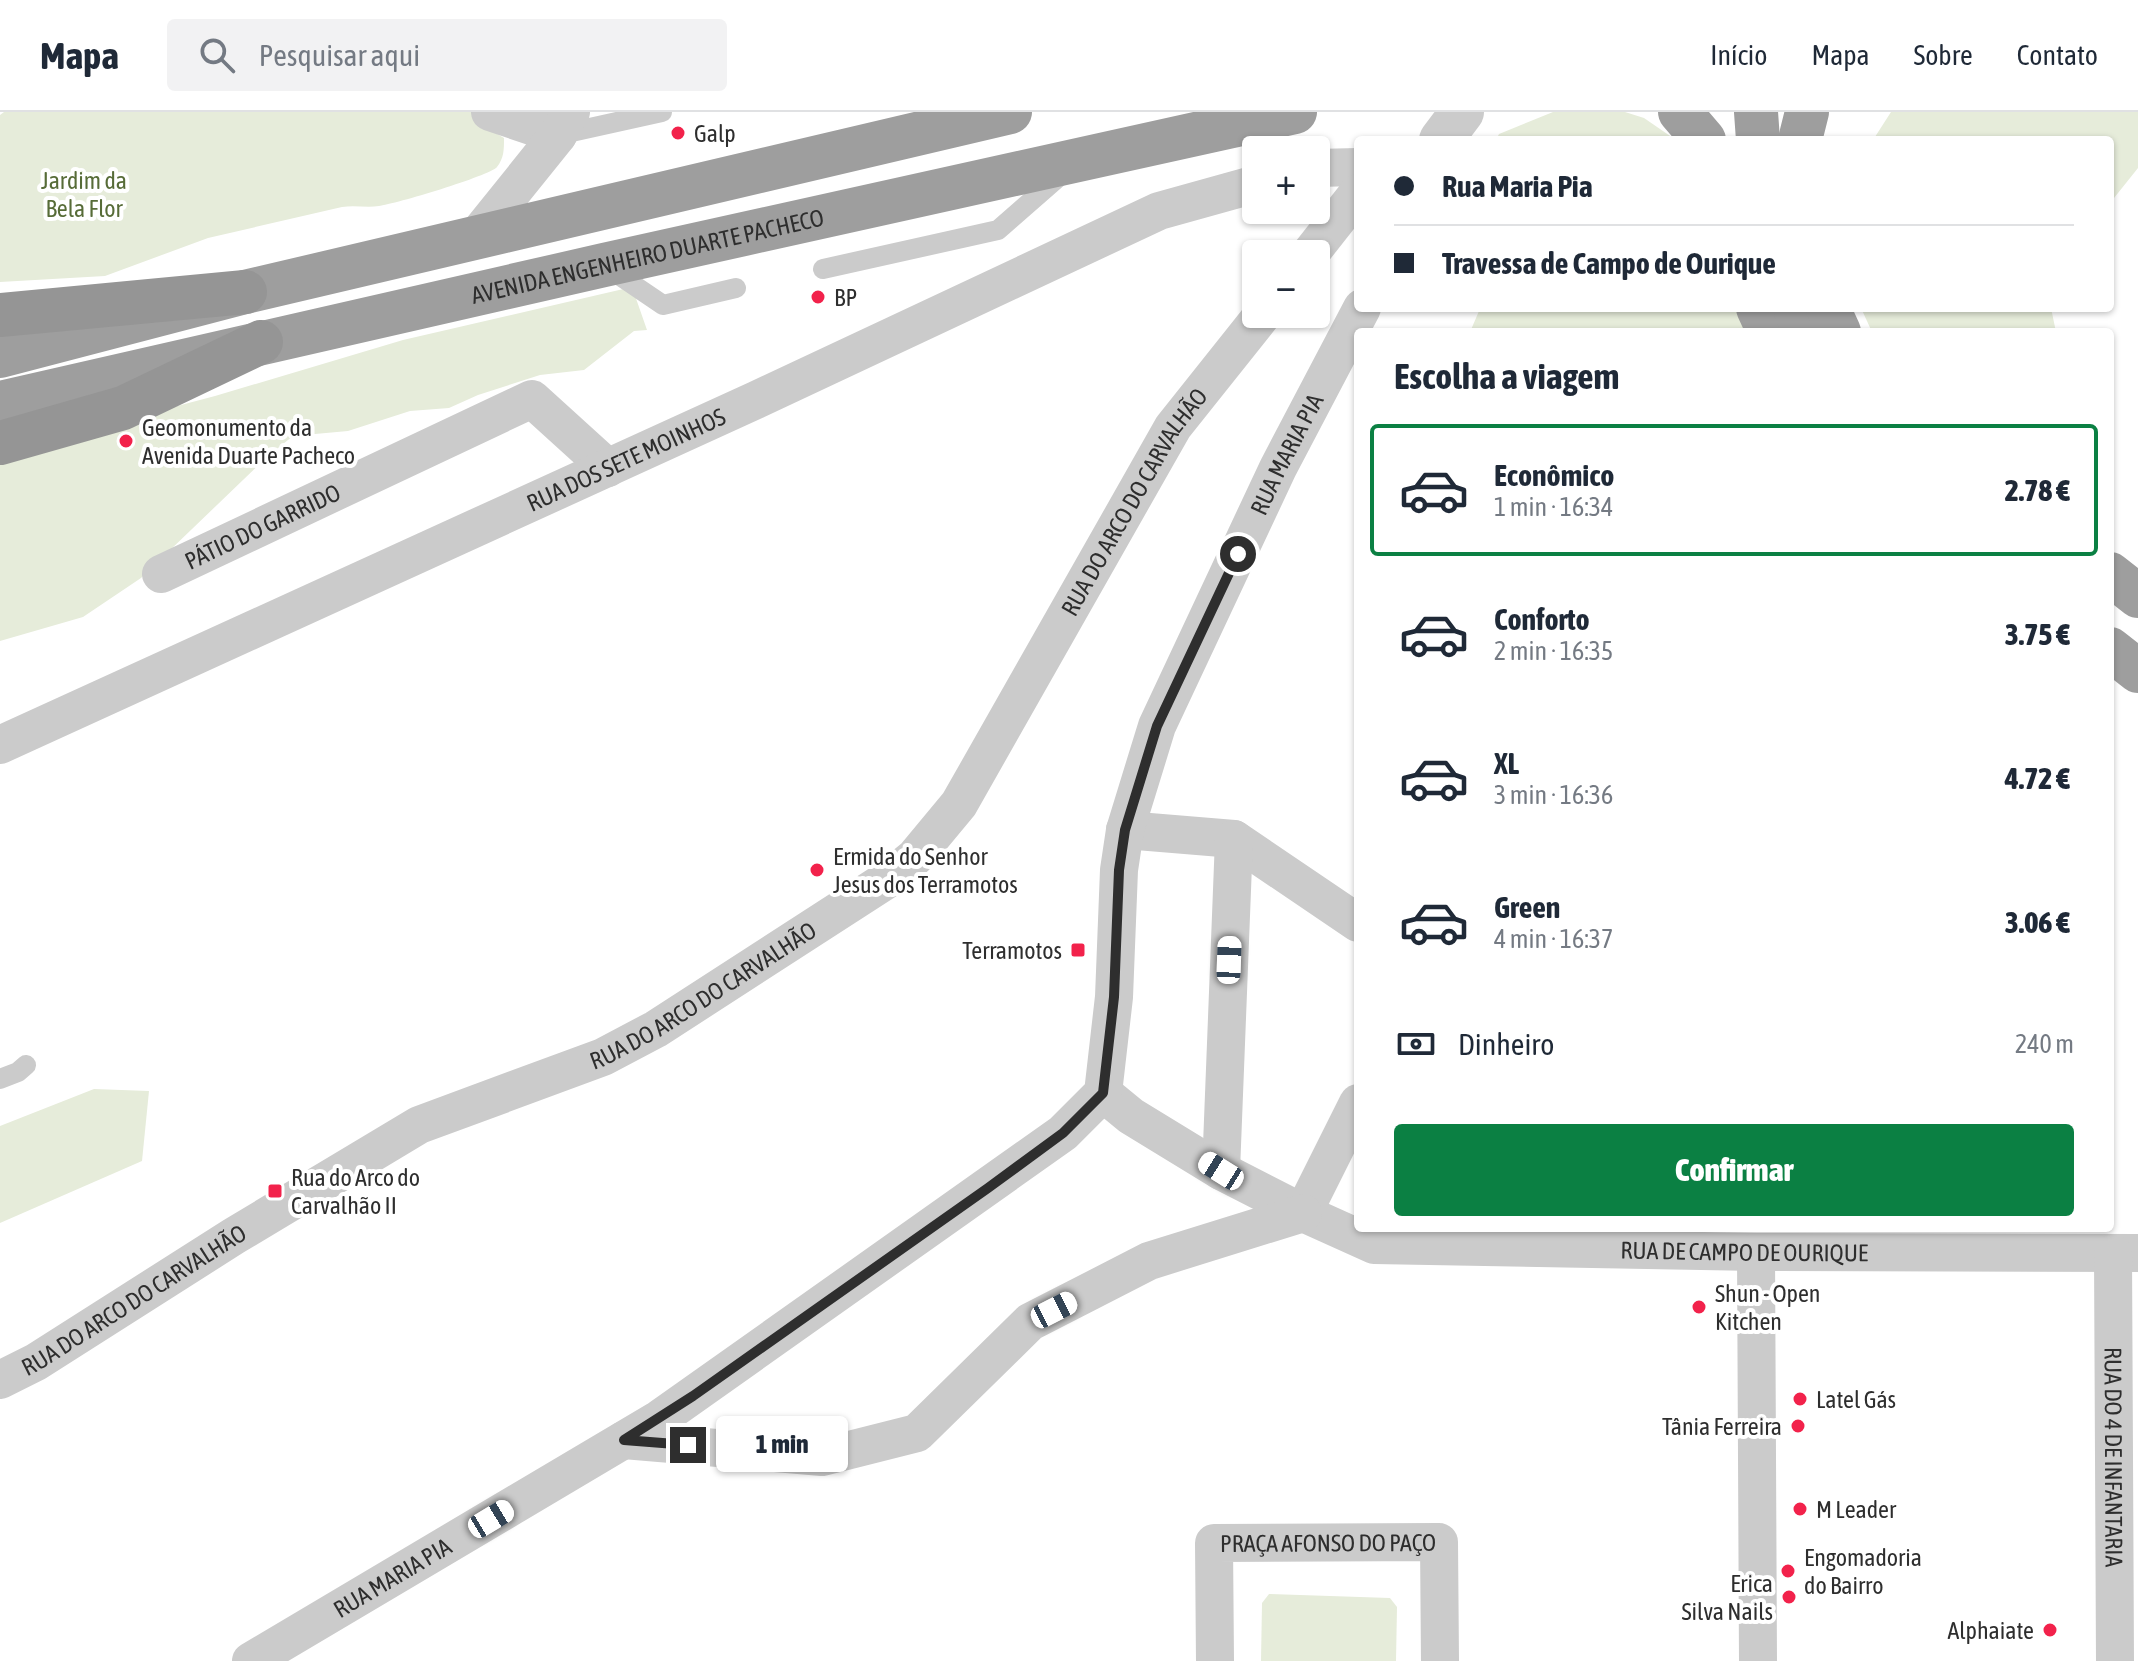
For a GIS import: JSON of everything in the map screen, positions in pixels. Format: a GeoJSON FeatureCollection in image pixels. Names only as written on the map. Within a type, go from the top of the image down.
{"type":"FeatureCollection","features":[{"type":"Feature","properties":{"kind":"highway"},"geometry":{"type":"LineString","coordinates":[[0,356],[245,292],[1010,112]]}},
{"type":"Feature","properties":{"kind":"highway","name":"AVENIDA ENGENHEIRO DUARTE PACHECO"},"geometry":{"type":"LineString","coordinates":[[0,403],[1295,112]]}},
{"type":"Feature","properties":{"kind":"highway"},"geometry":{"type":"LineString","coordinates":[[1680,112],[1701,136]]}},
{"type":"Feature","properties":{"kind":"highway"},"geometry":{"type":"LineString","coordinates":[[1756,112],[1758,136]]}},
{"type":"Feature","properties":{"kind":"highway"},"geometry":{"type":"LineString","coordinates":[[1801,136],[1807,112]]}},
{"type":"Feature","properties":{"kind":"highway"},"geometry":{"type":"LineString","coordinates":[[0,315],[245,292]]}},
{"type":"Feature","properties":{"kind":"highway"},"geometry":{"type":"LineString","coordinates":[[0,443],[123,408],[261,342]]}},
{"type":"Feature","properties":{"kind":"highway"},"geometry":{"type":"LineString","coordinates":[[2114,577],[2138,596]]}},
{"type":"Feature","properties":{"kind":"highway"},"geometry":{"type":"LineString","coordinates":[[2114,618],[2138,637]]}},
{"type":"Feature","properties":{"kind":"highway"},"geometry":{"type":"LineString","coordinates":[[2114,652],[2138,671]]}},
{"type":"Feature","properties":{"kind":"street"},"geometry":{"type":"LineString","coordinates":[[476,237],[565,124],[490,112]]}},
{"type":"Feature","properties":{"kind":"street"},"geometry":{"type":"LineString","coordinates":[[1444,136],[1462,112]]}},
{"type":"Feature","properties":{"kind":"street"},"geometry":{"type":"LineString","coordinates":[[1330,168],[1354,167]]}},
{"type":"Feature","properties":{"kind":"street","name":"RUA DOS SETE MOINHOS"},"geometry":{"type":"LineString","coordinates":[[0,745],[608,468],[1159,211],[1242,188]]}},
{"type":"Feature","properties":{"kind":"street"},"geometry":{"type":"LineString","coordinates":[[1321,240],[1354,198]]}},
{"type":"Feature","properties":{"kind":"street","name":"RUA MARIA PIA"},"geometry":{"type":"LineString","coordinates":[[251,1661],[693,1396],[1063,1133],[1103,1093],[1114,997],[1119,870],[1125,830],[1157,726],[1278,468],[1360,312]]}},
{"type":"Feature","properties":{"kind":"street","name":"RUA DO ARCO DO CARVALHÃO"},"geometry":{"type":"LineString","coordinates":[[0,1380],[36,1362],[234,1236],[419,1125],[603,1057],[656,1029],[888,879],[915,857],[959,804],[1173,427],[1252,328]]}},
{"type":"Feature","properties":{"kind":"street","name":"PÁTIO DO GARRIDO"},"geometry":{"type":"LineString","coordinates":[[161,574],[532,399],[608,468]]}},
{"type":"Feature","properties":{"kind":"street"},"geometry":{"type":"LineString","coordinates":[[1125,830],[1234,839],[1354,920]]}},
{"type":"Feature","properties":{"kind":"street"},"geometry":{"type":"LineString","coordinates":[[1221,1171],[1234,839]]}},
{"type":"Feature","properties":{"kind":"street","name":"RUA DE CAMPO DE OURIQUE"},"geometry":{"type":"LineString","coordinates":[[1103,1093],[1131,1116],[1221,1171],[1374,1245],[1756,1252],[2125,1253]]}},
{"type":"Feature","properties":{"kind":"street"},"geometry":{"type":"LineString","coordinates":[[624,1440],[822,1457],[917,1433],[1030,1322],[1149,1261],[1303,1213],[1354,1111]]}},
{"type":"Feature","properties":{"kind":"street"},"geometry":{"type":"LineString","coordinates":[[1756,1252],[1758,1661]]}},
{"type":"Feature","properties":{"kind":"street","name":"RUA DO 4 DE INFANTARIA"},"geometry":{"type":"LineString","coordinates":[[2115,1661],[2125,1253]]}},
{"type":"Feature","properties":{"kind":"street","name":"PRAÇA AFONSO DO PAÇO"},"geometry":{"type":"LineString","coordinates":[[1215,1661],[1214,1543],[1439,1542],[1440,1661]]}},
{"type":"Feature","properties":{"kind":"lane"},"geometry":{"type":"LineString","coordinates":[[565,124],[662,112]]}},
{"type":"Feature","properties":{"kind":"lane"},"geometry":{"type":"LineString","coordinates":[[823,269],[998,230],[1078,160]]}},
{"type":"Feature","properties":{"kind":"lane"},"geometry":{"type":"LineString","coordinates":[[604,265],[663,305],[736,288]]}},
{"type":"Feature","properties":{"kind":"lane"},"geometry":{"type":"LineString","coordinates":[[0,1079],[26,1065]]}},
{"type":"Feature","properties":{"kind":"green space","name":"Jardim da Bela Flor"},"geometry":{"type":"Polygon","coordinates":[[[4,112],[473,112],[484,126],[504,138],[504,150],[497,167],[490,171],[403,200],[374,207],[342,207],[208,238],[105,276],[0,282],[0,115],[4,112]]]}},
{"type":"Feature","properties":{"kind":"green space"},"geometry":{"type":"Polygon","coordinates":[[[1553,112],[1625,112],[1644,118],[1670,136],[1498,136],[1553,112]]]}},
{"type":"Feature","properties":{"kind":"green space"},"geometry":{"type":"Polygon","coordinates":[[[1891,112],[2138,112],[2138,168],[2114,198],[2114,136],[1876,136],[1891,112]]]}},
{"type":"Feature","properties":{"kind":"green space","name":"Geomonumento da Avenida Duarte Pacheco"},"geometry":{"type":"Polygon","coordinates":[[[632,287],[647,330],[634,331],[584,370],[540,375],[449,408],[410,411],[348,431],[293,436],[268,456],[141,578],[83,617],[0,641],[0,453],[215,396],[403,340],[632,287]]]}},
{"type":"Feature","properties":{"kind":"green space"},"geometry":{"type":"Polygon","coordinates":[[[1479,312],[1741,312],[1747,328],[1472,328],[1479,312]]]}},
{"type":"Feature","properties":{"kind":"green space"},"geometry":{"type":"Polygon","coordinates":[[[1863,312],[2052,312],[2055,328],[1870,328],[1863,312]]]}},
{"type":"Feature","properties":{"kind":"green space"},"geometry":{"type":"Polygon","coordinates":[[[94,1089],[149,1091],[142,1161],[0,1223],[0,1126],[94,1089]]]}},
{"type":"Feature","properties":{"kind":"green space"},"geometry":{"type":"Polygon","coordinates":[[[1269,1594],[1390,1598],[1397,1607],[1396,1661],[1261,1661],[1262,1603],[1269,1594]]]}},
{"type":"Feature","properties":{"kind":"place","name":"Galp"},"geometry":{"type":"Point","coordinates":[678,133]}},
{"type":"Feature","properties":{"kind":"place","name":"BP"},"geometry":{"type":"Point","coordinates":[818,297]}},
{"type":"Feature","properties":{"kind":"place","name":"Geomonumento da Avenida Duarte Pacheco"},"geometry":{"type":"Point","coordinates":[126,441]}},
{"type":"Feature","properties":{"kind":"place","name":"Ermida do Senhor Jesus dos Terramotos"},"geometry":{"type":"Point","coordinates":[817,870]}},
{"type":"Feature","properties":{"kind":"place","name":"Terramotos"},"geometry":{"type":"Point","coordinates":[1078,950]}},
{"type":"Feature","properties":{"kind":"place","name":"Rua do Arco do Carvalhão II"},"geometry":{"type":"Point","coordinates":[275,1191]}},
{"type":"Feature","properties":{"kind":"place","name":"Shun - Open Kitchen"},"geometry":{"type":"Point","coordinates":[1699,1307]}},
{"type":"Feature","properties":{"kind":"place","name":"Latel Gás"},"geometry":{"type":"Point","coordinates":[1800,1399]}},
{"type":"Feature","properties":{"kind":"place","name":"Tânia Ferreira"},"geometry":{"type":"Point","coordinates":[1798,1426]}},
{"type":"Feature","properties":{"kind":"place","name":"M Leader"},"geometry":{"type":"Point","coordinates":[1800,1509]}},
{"type":"Feature","properties":{"kind":"place","name":"Engomadoria do Bairro"},"geometry":{"type":"Point","coordinates":[1788,1571]}},
{"type":"Feature","properties":{"kind":"place","name":"Erica Silva Nails"},"geometry":{"type":"Point","coordinates":[1789,1597]}},
{"type":"Feature","properties":{"kind":"place","name":"Alphaiate"},"geometry":{"type":"Point","coordinates":[2050,1630]}},
{"type":"Feature","properties":{"kind":"route"},"geometry":{"type":"LineString","coordinates":[[688,1445],[624,1440],[693,1396],[988,1188],[1063,1133],[1103,1093],[1114,997],[1119,870],[1125,830],[1157,726],[1238,554]]}}]}
